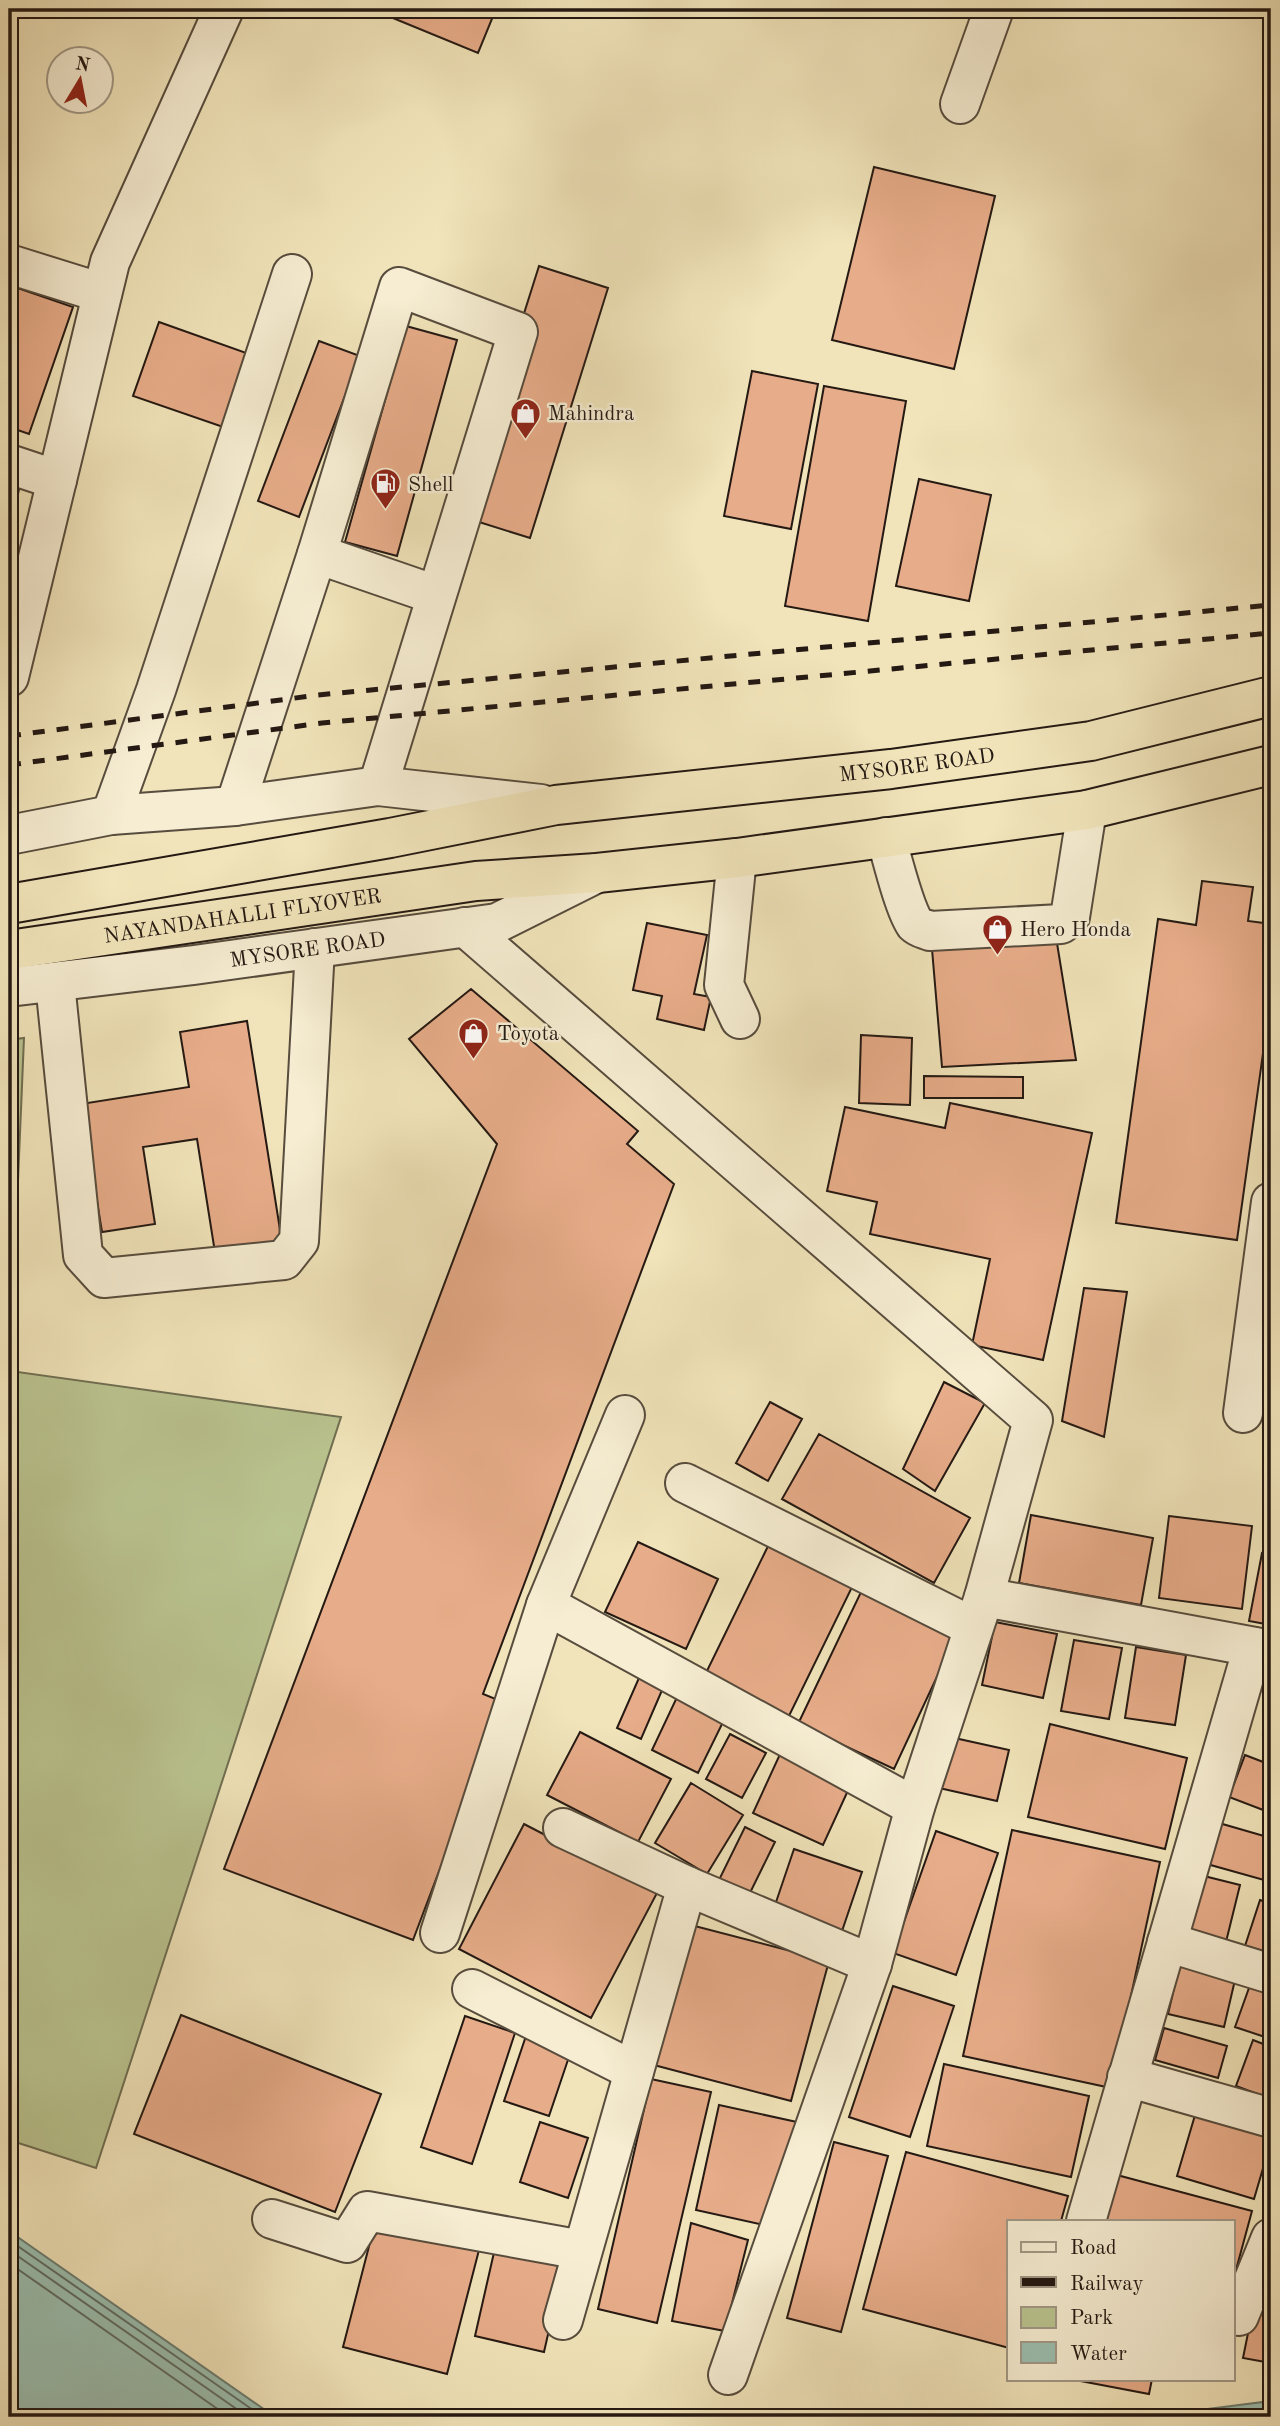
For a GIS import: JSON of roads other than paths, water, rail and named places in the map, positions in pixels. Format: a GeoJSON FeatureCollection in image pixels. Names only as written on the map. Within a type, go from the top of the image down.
{"type":"FeatureCollection","features":[{"type":"Feature","properties":{"kind":"highway","name":"MYSORE ROAD"},"geometry":{"type":"LineString","coordinates":[[9,904],[390,838],[556,805],[891,769],[1091,741],[1271,696]]}},
{"type":"Feature","properties":{"kind":"highway","name":"MYSORE ROAD"},"geometry":{"type":"LineString","coordinates":[[476,881],[597,873],[737,858],[1087,810],[1271,765]]}},
{"type":"Feature","properties":{"kind":"highway","name":"NAYANDAHALLI FLYOVER"},"geometry":{"type":"LineString","coordinates":[[9,950],[476,881]]}},
{"type":"Feature","properties":{"kind":"street"},"geometry":{"type":"LineString","coordinates":[[9,677],[110,262],[224,9]]}},
{"type":"Feature","properties":{"kind":"street"},"geometry":{"type":"LineString","coordinates":[[961,104],[994,9]]}},
{"type":"Feature","properties":{"kind":"street"},"geometry":{"type":"LineString","coordinates":[[9,264],[102,293]]}},
{"type":"Feature","properties":{"kind":"street"},"geometry":{"type":"LineString","coordinates":[[111,814],[156,690],[292,274]]}},
{"type":"Feature","properties":{"kind":"street"},"geometry":{"type":"LineString","coordinates":[[235,806],[317,554],[399,287],[519,332],[378,786]]}},
{"type":"Feature","properties":{"kind":"street"},"geometry":{"type":"LineString","coordinates":[[9,464],[57,480]]}},
{"type":"Feature","properties":{"kind":"street"},"geometry":{"type":"LineString","coordinates":[[317,554],[436,595]]}},
{"type":"Feature","properties":{"kind":"street","name":"MYSORE ROAD"},"geometry":{"type":"LineString","coordinates":[[9,835],[111,814],[235,806],[378,786],[556,805]]}},
{"type":"Feature","properties":{"kind":"street"},"geometry":{"type":"LineString","coordinates":[[886,837],[907,905],[916,925],[922,929],[930,931],[1061,924],[1070,918],[1087,810]]}},
{"type":"Feature","properties":{"kind":"street"},"geometry":{"type":"LineString","coordinates":[[737,858],[724,985],[740,1019]]}},
{"type":"Feature","properties":{"kind":"street","name":"MYSORE ROAD"},"geometry":{"type":"LineString","coordinates":[[9,987],[497,923],[597,873]]}},
{"type":"Feature","properties":{"kind":"street"},"geometry":{"type":"LineString","coordinates":[[466,927],[1034,1420],[978,1612],[915,1807],[872,1964],[728,2375]]}},
{"type":"Feature","properties":{"kind":"street"},"geometry":{"type":"LineString","coordinates":[[55,983],[83,1255],[104,1278],[284,1260],[299,1241],[316,948]]}},
{"type":"Feature","properties":{"kind":"street"},"geometry":{"type":"LineString","coordinates":[[1243,1413],[1271,1202]]}},
{"type":"Feature","properties":{"kind":"street"},"geometry":{"type":"LineString","coordinates":[[440,1933],[546,1605],[625,1415]]}},
{"type":"Feature","properties":{"kind":"street"},"geometry":{"type":"LineString","coordinates":[[685,1483],[978,1612],[1262,1648],[1167,1942],[1086,2220]]}},
{"type":"Feature","properties":{"kind":"street"},"geometry":{"type":"LineString","coordinates":[[546,1605],[915,1807]]}},
{"type":"Feature","properties":{"kind":"street"},"geometry":{"type":"LineString","coordinates":[[563,1828],[687,1886],[872,1964]]}},
{"type":"Feature","properties":{"kind":"street"},"geometry":{"type":"LineString","coordinates":[[563,2320],[687,1886]]}},
{"type":"Feature","properties":{"kind":"street"},"geometry":{"type":"LineString","coordinates":[[1167,1942],[1271,1975]]}},
{"type":"Feature","properties":{"kind":"street"},"geometry":{"type":"LineString","coordinates":[[472,1989],[634,2071]]}},
{"type":"Feature","properties":{"kind":"street"},"geometry":{"type":"LineString","coordinates":[[1127,2077],[1271,2118]]}},
{"type":"Feature","properties":{"kind":"street"},"geometry":{"type":"LineString","coordinates":[[272,2219],[347,2243],[367,2211],[582,2250]]}},
{"type":"Feature","properties":{"kind":"street"},"geometry":{"type":"LineString","coordinates":[[1236,2315],[1271,2238]]}},
{"type":"Feature","properties":{"kind":"water"},"geometry":{"type":"Polygon","coordinates":[[[9,2231],[275,2417],[9,2417],[9,2231]]]}},
{"type":"Feature","properties":{"kind":"water"},"geometry":{"type":"Polygon","coordinates":[[[1271,2401],[1271,2417],[1145,2417],[1271,2401]]]}},
{"type":"Feature","properties":{"kind":"railway"},"geometry":{"type":"LineString","coordinates":[[9,736],[318,695],[1271,605]]}},
{"type":"Feature","properties":{"kind":"railway"},"geometry":{"type":"LineString","coordinates":[[9,765],[322,723],[1271,633]]}},
{"type":"Feature","properties":{"kind":"place","name":"Mahindra"},"geometry":{"type":"Point","coordinates":[525,440]}},
{"type":"Feature","properties":{"kind":"place","name":"Shell"},"geometry":{"type":"Point","coordinates":[385,511]}},
{"type":"Feature","properties":{"kind":"place","name":"Hero Honda"},"geometry":{"type":"Point","coordinates":[997,956]}},
{"type":"Feature","properties":{"kind":"place","name":"Toyota"},"geometry":{"type":"Point","coordinates":[474,1060]}}]}
